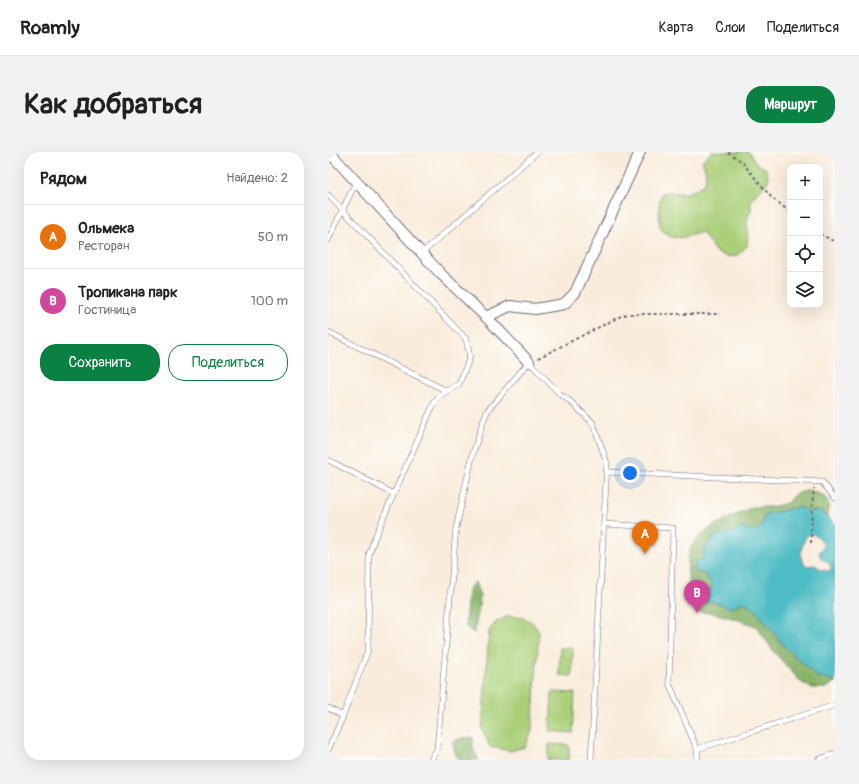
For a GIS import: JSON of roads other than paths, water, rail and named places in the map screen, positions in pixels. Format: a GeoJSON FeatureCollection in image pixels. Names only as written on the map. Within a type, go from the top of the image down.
{"type":"FeatureCollection","features":[{"type":"Feature","properties":{"kind":"street"},"geometry":{"type":"LineString","coordinates":[[329,152],[440,273],[486,317],[529,362]]}},
{"type":"Feature","properties":{"kind":"street"},"geometry":{"type":"LineString","coordinates":[[486,317],[510,306],[535,309],[564,304],[575,293],[640,152]]}},
{"type":"Feature","properties":{"kind":"lane"},"geometry":{"type":"LineString","coordinates":[[422,253],[537,152]]}},
{"type":"Feature","properties":{"kind":"lane"},"geometry":{"type":"LineString","coordinates":[[328,240],[356,182]]}},
{"type":"Feature","properties":{"kind":"lane"},"geometry":{"type":"LineString","coordinates":[[328,195],[466,339],[470,357],[459,384],[442,394],[434,403],[374,539],[369,555],[368,650],[343,716],[328,750]]}},
{"type":"Feature","properties":{"kind":"lane"},"geometry":{"type":"LineString","coordinates":[[328,332],[447,391]]}},
{"type":"Feature","properties":{"kind":"lane"},"geometry":{"type":"LineString","coordinates":[[431,760],[437,749],[456,528],[473,452],[488,410],[529,362],[560,394],[571,402],[593,423],[607,463],[591,760]]}},
{"type":"Feature","properties":{"kind":"lane"},"geometry":{"type":"LineString","coordinates":[[328,460],[394,494]]}},
{"type":"Feature","properties":{"kind":"lane"},"geometry":{"type":"LineString","coordinates":[[606,472],[822,482],[835,498]]}},
{"type":"Feature","properties":{"kind":"lane"},"geometry":{"type":"LineString","coordinates":[[604,524],[674,528],[669,682],[697,749],[698,760]]}},
{"type":"Feature","properties":{"kind":"lane"},"geometry":{"type":"LineString","coordinates":[[697,749],[835,705]]}},
{"type":"Feature","properties":{"kind":"lane"},"geometry":{"type":"LineString","coordinates":[[328,708],[343,716]]}},
{"type":"Feature","properties":{"kind":"lane"},"geometry":{"type":"LineString","coordinates":[[818,760],[835,753]]}},
{"type":"Feature","properties":{"kind":"water"},"geometry":{"type":"Polygon","coordinates":[[[800,507],[809,512],[819,511],[835,524],[835,681],[818,677],[786,648],[755,609],[743,602],[731,608],[715,602],[701,601],[699,591],[711,590],[712,583],[703,573],[695,572],[695,561],[702,560],[708,545],[719,534],[728,534],[743,528],[753,531],[761,527],[765,514],[800,507]],[[813,534],[806,536],[801,552],[802,559],[807,566],[815,565],[822,570],[830,571],[831,566],[821,558],[819,552],[824,546],[820,538],[813,534]]]}},
{"type":"Feature","properties":{"kind":"place","name":"Ольмека"},"geometry":{"type":"Point","coordinates":[645,554]}},
{"type":"Feature","properties":{"kind":"place","name":"Тропикана парк"},"geometry":{"type":"Point","coordinates":[697,613]}}]}
